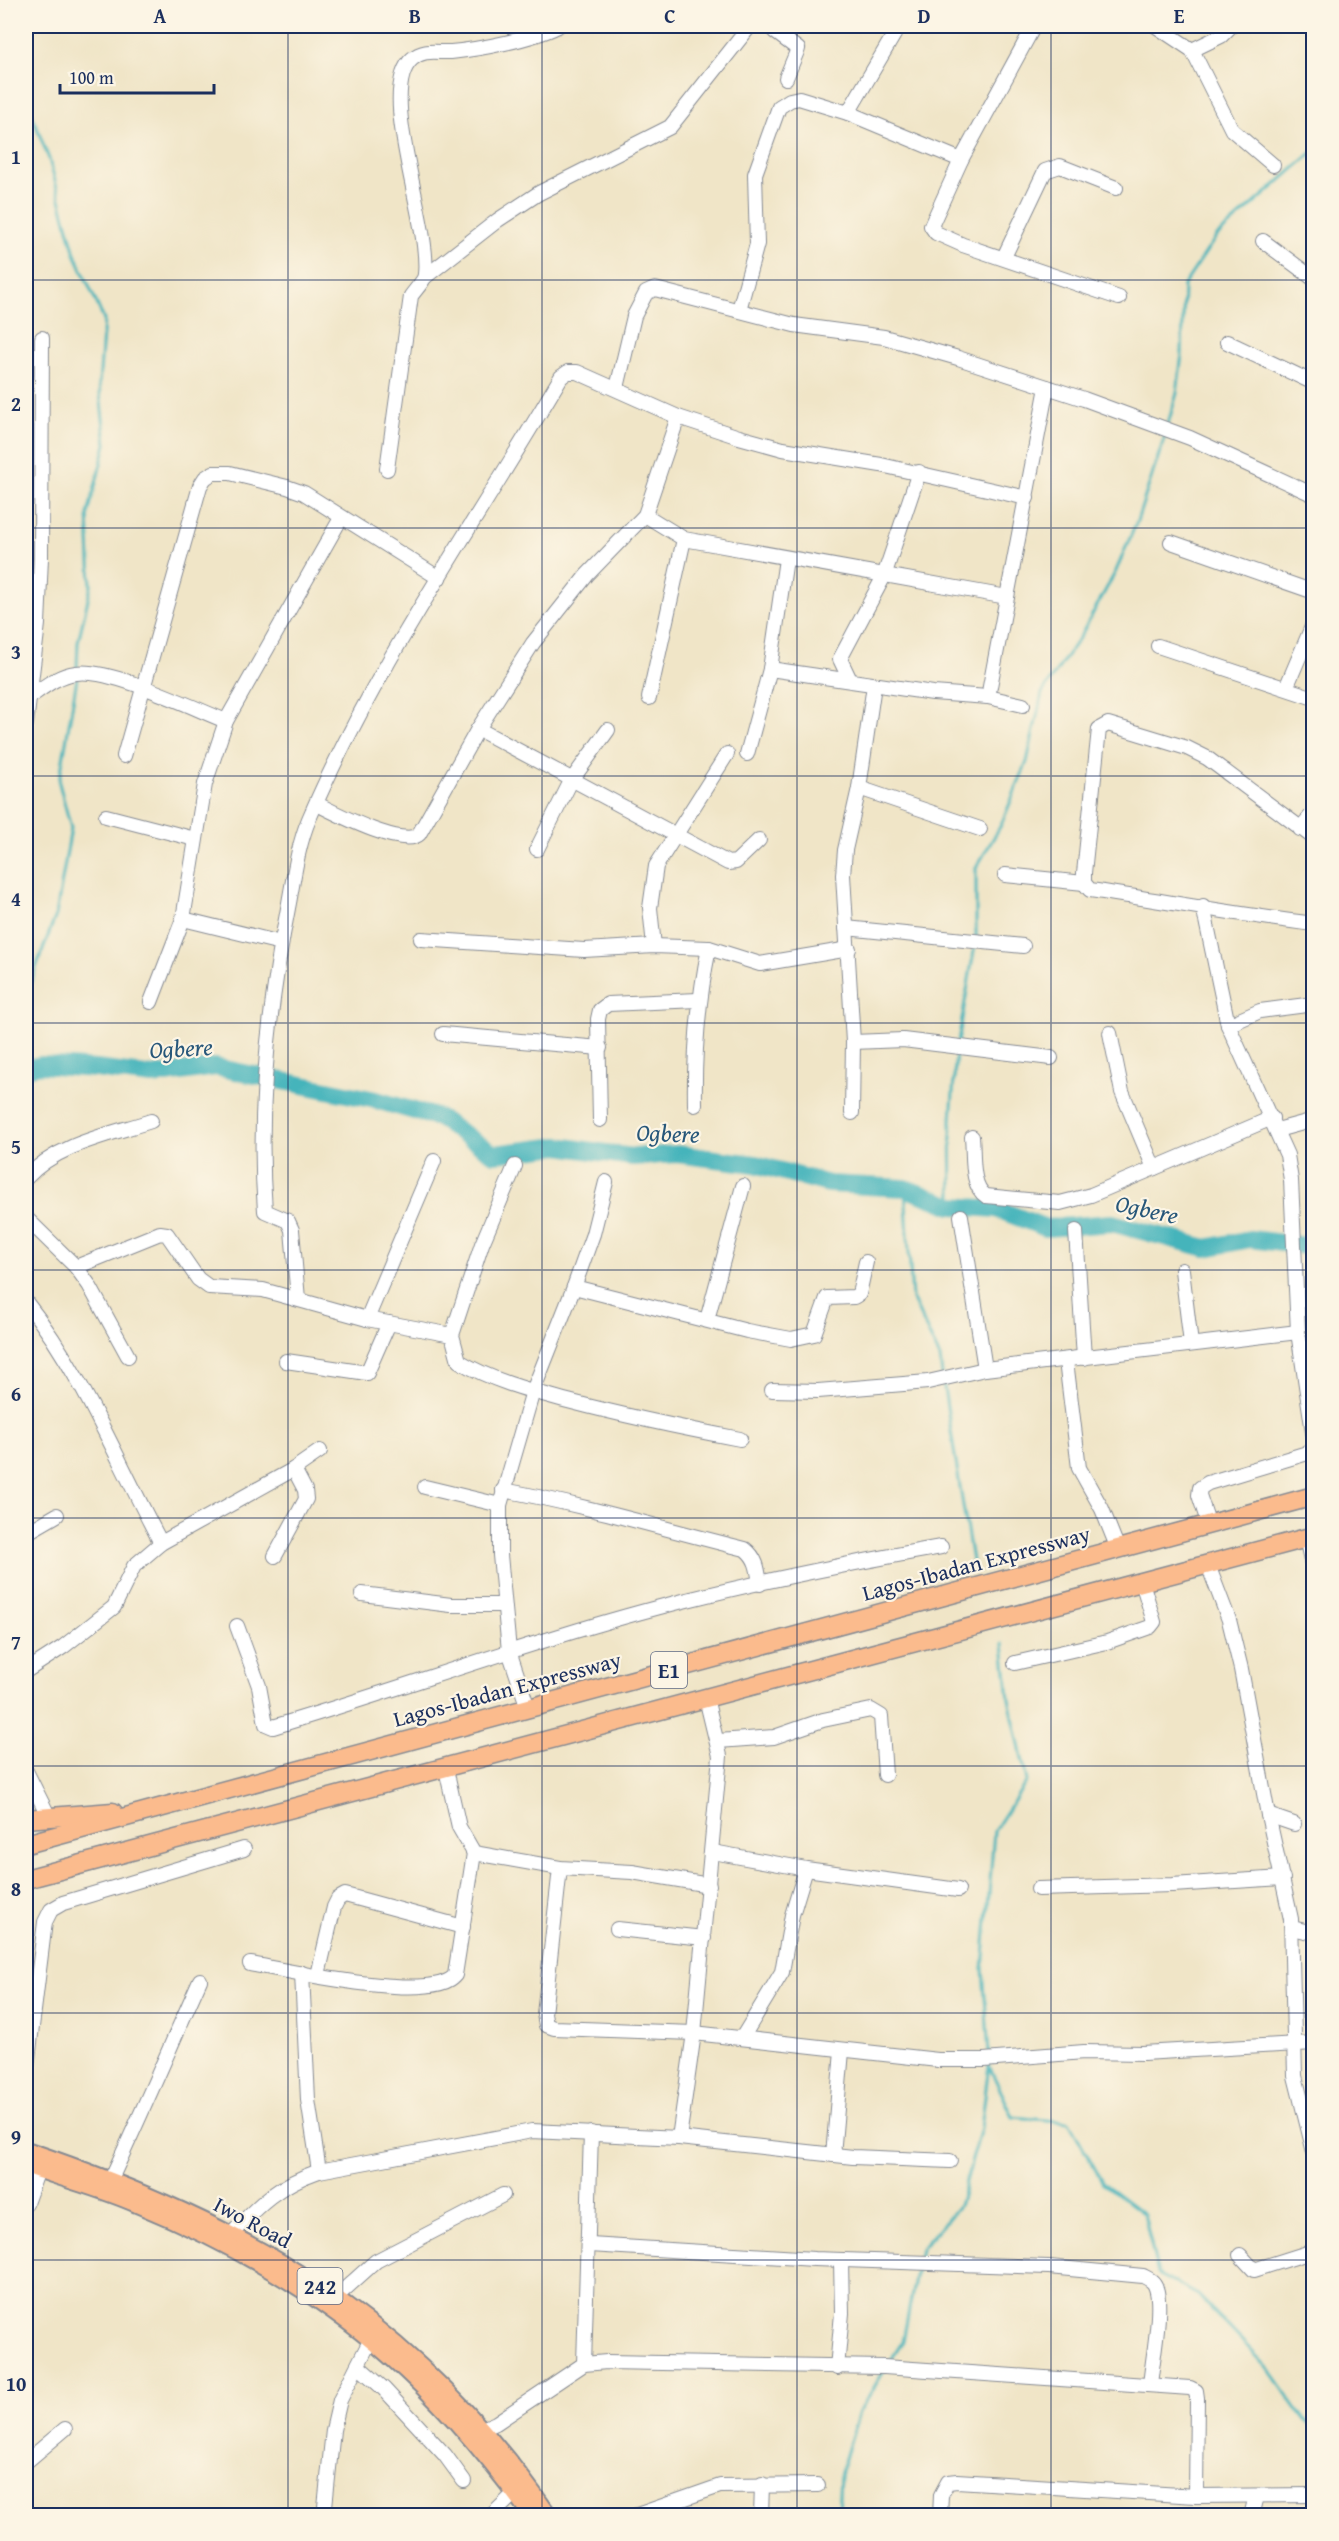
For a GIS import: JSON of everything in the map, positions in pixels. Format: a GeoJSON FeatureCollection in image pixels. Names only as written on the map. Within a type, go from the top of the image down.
{"type":"FeatureCollection","features":[{"type":"Feature","properties":{"kind":"highway","name":"Lagos-Ibadan Expressway"},"geometry":{"type":"LineString","coordinates":[[26,1844],[1314,1496]]}},
{"type":"Feature","properties":{"kind":"highway","name":"E1"},"geometry":{"type":"LineString","coordinates":[[26,1879],[132,1853],[1310,1537]]}},
{"type":"Feature","properties":{"kind":"highway"},"geometry":{"type":"LineString","coordinates":[[26,1819],[107,1812],[135,1814]]}},
{"type":"Feature","properties":{"kind":"highway"},"geometry":{"type":"LineString","coordinates":[[26,1890],[132,1853]]}},
{"type":"Feature","properties":{"kind":"main road","name":"Iwo Road"},"geometry":{"type":"LineString","coordinates":[[26,2150],[111,2179],[231,2235],[263,2251],[336,2297],[425,2369],[474,2432],[549,2516]]}},
{"type":"Feature","properties":{"kind":"main road","name":"Iwo Road"},"geometry":{"type":"LineString","coordinates":[[32,2167],[111,2193],[220,2242],[312,2296],[371,2339],[474,2432],[532,2516]]}},
{"type":"Feature","properties":{"kind":"street"},"geometry":{"type":"LineString","coordinates":[[425,276],[423,228],[398,111],[399,86],[403,71],[412,58],[424,53],[478,47],[558,26]]}},
{"type":"Feature","properties":{"kind":"street"},"geometry":{"type":"LineString","coordinates":[[387,469],[411,296],[425,276],[498,220],[539,193],[670,127],[750,26]]}},
{"type":"Feature","properties":{"kind":"street"},"geometry":{"type":"LineString","coordinates":[[773,26],[774,31],[798,49],[786,78]]}},
{"type":"Feature","properties":{"kind":"street"},"geometry":{"type":"LineString","coordinates":[[848,113],[899,26]]}},
{"type":"Feature","properties":{"kind":"street"},"geometry":{"type":"LineString","coordinates":[[1034,26],[961,159],[931,226],[936,233],[963,245],[1004,257],[1119,298]]}},
{"type":"Feature","properties":{"kind":"street"},"geometry":{"type":"LineString","coordinates":[[1156,26],[1192,50],[1232,130],[1273,165]]}},
{"type":"Feature","properties":{"kind":"street"},"geometry":{"type":"LineString","coordinates":[[1192,50],[1221,36],[1232,26]]}},
{"type":"Feature","properties":{"kind":"street"},"geometry":{"type":"LineString","coordinates":[[739,310],[757,244],[755,174],[779,107],[790,99],[799,98],[848,113],[961,159]]}},
{"type":"Feature","properties":{"kind":"street"},"geometry":{"type":"LineString","coordinates":[[1004,257],[1045,171],[1060,166],[1116,188]]}},
{"type":"Feature","properties":{"kind":"street"},"geometry":{"type":"LineString","coordinates":[[1263,241],[1314,279]]}},
{"type":"Feature","properties":{"kind":"street"},"geometry":{"type":"LineString","coordinates":[[617,388],[634,316],[646,293],[655,289],[794,325],[884,338],[958,358],[1190,438],[1314,495]]}},
{"type":"Feature","properties":{"kind":"street"},"geometry":{"type":"LineString","coordinates":[[26,724],[31,696],[40,558],[42,338]]}},
{"type":"Feature","properties":{"kind":"street"},"geometry":{"type":"LineString","coordinates":[[1227,342],[1311,376]]}},
{"type":"Feature","properties":{"kind":"street"},"geometry":{"type":"LineString","coordinates":[[298,1299],[292,1230],[288,1221],[265,1211],[262,1185],[266,1060],[281,943],[303,838],[354,726],[439,578],[504,476],[561,377],[568,372],[577,372],[678,417],[783,449],[919,472],[1027,498]]}},
{"type":"Feature","properties":{"kind":"street"},"geometry":{"type":"LineString","coordinates":[[988,697],[1047,387]]}},
{"type":"Feature","properties":{"kind":"street"},"geometry":{"type":"LineString","coordinates":[[317,804],[360,824],[405,839],[414,838],[532,643],[587,575],[645,515],[678,417]]}},
{"type":"Feature","properties":{"kind":"street"},"geometry":{"type":"LineString","coordinates":[[850,680],[840,658],[884,576],[919,472]]}},
{"type":"Feature","properties":{"kind":"street"},"geometry":{"type":"LineString","coordinates":[[124,756],[200,486],[205,478],[213,473],[230,473],[303,493],[439,578]]}},
{"type":"Feature","properties":{"kind":"street"},"geometry":{"type":"LineString","coordinates":[[645,515],[684,539],[1007,597]]}},
{"type":"Feature","properties":{"kind":"street"},"geometry":{"type":"LineString","coordinates":[[151,1002],[183,919],[205,784],[226,721],[341,518]]}},
{"type":"Feature","properties":{"kind":"street"},"geometry":{"type":"LineString","coordinates":[[649,698],[684,539]]}},
{"type":"Feature","properties":{"kind":"street"},"geometry":{"type":"LineString","coordinates":[[1171,542],[1314,592]]}},
{"type":"Feature","properties":{"kind":"street"},"geometry":{"type":"LineString","coordinates":[[747,754],[770,669],[786,559]]}},
{"type":"Feature","properties":{"kind":"street"},"geometry":{"type":"LineString","coordinates":[[1286,688],[1314,622]]}},
{"type":"Feature","properties":{"kind":"street"},"geometry":{"type":"LineString","coordinates":[[1158,646],[1314,698]]}},
{"type":"Feature","properties":{"kind":"street"},"geometry":{"type":"LineString","coordinates":[[770,669],[933,693],[988,697],[1023,705]]}},
{"type":"Feature","properties":{"kind":"street"},"geometry":{"type":"LineString","coordinates":[[31,696],[59,677],[78,673],[118,677],[141,689],[226,721]]}},
{"type":"Feature","properties":{"kind":"street"},"geometry":{"type":"LineString","coordinates":[[852,1113],[854,1042],[843,875],[844,850],[859,788],[874,685]]}},
{"type":"Feature","properties":{"kind":"street"},"geometry":{"type":"LineString","coordinates":[[1314,838],[1207,759],[1187,748],[1105,725],[1099,729],[1084,883],[1089,890],[1203,906],[1249,916],[1314,924]]}},
{"type":"Feature","properties":{"kind":"street"},"geometry":{"type":"LineString","coordinates":[[478,729],[571,781],[728,863],[736,862],[759,840]]}},
{"type":"Feature","properties":{"kind":"street"},"geometry":{"type":"LineString","coordinates":[[537,849],[571,781],[608,730]]}},
{"type":"Feature","properties":{"kind":"street"},"geometry":{"type":"LineString","coordinates":[[654,946],[650,908],[656,866],[727,754]]}},
{"type":"Feature","properties":{"kind":"street"},"geometry":{"type":"LineString","coordinates":[[859,788],[980,829]]}},
{"type":"Feature","properties":{"kind":"street"},"geometry":{"type":"LineString","coordinates":[[1300,829],[1314,812]]}},
{"type":"Feature","properties":{"kind":"street"},"geometry":{"type":"LineString","coordinates":[[106,816],[195,839]]}},
{"type":"Feature","properties":{"kind":"street"},"geometry":{"type":"LineString","coordinates":[[1005,875],[1084,883]]}},
{"type":"Feature","properties":{"kind":"street"},"geometry":{"type":"LineString","coordinates":[[1203,906],[1228,1025],[1275,1124],[1287,1155],[1314,1439]]}},
{"type":"Feature","properties":{"kind":"street"},"geometry":{"type":"LineString","coordinates":[[183,919],[281,943]]}},
{"type":"Feature","properties":{"kind":"street"},"geometry":{"type":"LineString","coordinates":[[846,928],[1023,946]]}},
{"type":"Feature","properties":{"kind":"street"},"geometry":{"type":"LineString","coordinates":[[421,939],[584,950],[654,946],[710,948],[760,964],[849,949]]}},
{"type":"Feature","properties":{"kind":"street"},"geometry":{"type":"LineString","coordinates":[[694,1105],[694,1052],[698,1000],[710,948]]}},
{"type":"Feature","properties":{"kind":"street"},"geometry":{"type":"LineString","coordinates":[[600,1120],[598,1019],[600,1010],[608,1004],[698,1000]]}},
{"type":"Feature","properties":{"kind":"street"},"geometry":{"type":"LineString","coordinates":[[1228,1025],[1260,1011],[1314,1004]]}},
{"type":"Feature","properties":{"kind":"street"},"geometry":{"type":"LineString","coordinates":[[1110,1033],[1122,1092],[1154,1168]]}},
{"type":"Feature","properties":{"kind":"street"},"geometry":{"type":"LineString","coordinates":[[443,1034],[600,1048]]}},
{"type":"Feature","properties":{"kind":"street"},"geometry":{"type":"LineString","coordinates":[[854,1042],[903,1040],[1051,1058]]}},
{"type":"Feature","properties":{"kind":"street"},"geometry":{"type":"LineString","coordinates":[[972,1137],[977,1185],[980,1192],[986,1196],[1060,1203],[1073,1202],[1154,1168],[1275,1124],[1314,1120]]}},
{"type":"Feature","properties":{"kind":"street"},"geometry":{"type":"LineString","coordinates":[[26,1178],[48,1159],[67,1149],[151,1121]]}},
{"type":"Feature","properties":{"kind":"street"},"geometry":{"type":"LineString","coordinates":[[367,1319],[434,1161]]}},
{"type":"Feature","properties":{"kind":"street"},"geometry":{"type":"LineString","coordinates":[[514,1166],[482,1244],[452,1335],[459,1361],[475,1371],[533,1391],[627,1417],[740,1439]]}},
{"type":"Feature","properties":{"kind":"street"},"geometry":{"type":"LineString","coordinates":[[528,1708],[509,1651],[502,1605],[500,1505],[533,1391],[593,1234],[606,1182]]}},
{"type":"Feature","properties":{"kind":"street"},"geometry":{"type":"LineString","coordinates":[[707,1320],[743,1186]]}},
{"type":"Feature","properties":{"kind":"street"},"geometry":{"type":"LineString","coordinates":[[961,1216],[985,1369]]}},
{"type":"Feature","properties":{"kind":"street"},"geometry":{"type":"LineString","coordinates":[[26,1218],[76,1267],[89,1285],[128,1356]]}},
{"type":"Feature","properties":{"kind":"street"},"geometry":{"type":"LineString","coordinates":[[1076,1231],[1084,1358]]}},
{"type":"Feature","properties":{"kind":"street"},"geometry":{"type":"LineString","coordinates":[[76,1267],[160,1233],[167,1234],[203,1284],[209,1287],[263,1290],[367,1319],[452,1335]]}},
{"type":"Feature","properties":{"kind":"street"},"geometry":{"type":"LineString","coordinates":[[574,1287],[747,1331],[791,1339],[805,1337],[816,1329],[822,1303],[827,1298],[854,1298],[859,1294],[866,1262]]}},
{"type":"Feature","properties":{"kind":"street"},"geometry":{"type":"LineString","coordinates":[[1182,1270],[1191,1344]]}},
{"type":"Feature","properties":{"kind":"street"},"geometry":{"type":"LineString","coordinates":[[26,1302],[47,1328],[161,1543]]}},
{"type":"Feature","properties":{"kind":"street"},"geometry":{"type":"LineString","coordinates":[[286,1361],[367,1373],[370,1371],[389,1323]]}},
{"type":"Feature","properties":{"kind":"street"},"geometry":{"type":"LineString","coordinates":[[772,1390],[818,1392],[928,1382],[985,1369],[1066,1361],[1191,1344],[1304,1336]]}},
{"type":"Feature","properties":{"kind":"street"},"geometry":{"type":"LineString","coordinates":[[1066,1361],[1080,1468],[1118,1549]]}},
{"type":"Feature","properties":{"kind":"street"},"geometry":{"type":"LineString","coordinates":[[26,1671],[63,1647],[114,1607],[134,1566],[161,1543],[294,1469],[320,1451]]}},
{"type":"Feature","properties":{"kind":"street"},"geometry":{"type":"LineString","coordinates":[[1209,1525],[1199,1496],[1200,1488],[1208,1483],[1314,1451]]}},
{"type":"Feature","properties":{"kind":"street"},"geometry":{"type":"LineString","coordinates":[[275,1556],[306,1499],[305,1490],[294,1469]]}},
{"type":"Feature","properties":{"kind":"street"},"geometry":{"type":"LineString","coordinates":[[425,1487],[500,1505]]}},
{"type":"Feature","properties":{"kind":"street"},"geometry":{"type":"LineString","coordinates":[[503,1490],[595,1508],[641,1524],[745,1549],[752,1554],[757,1565],[760,1584]]}},
{"type":"Feature","properties":{"kind":"street"},"geometry":{"type":"LineString","coordinates":[[27,1527],[57,1515]]}},
{"type":"Feature","properties":{"kind":"street"},"geometry":{"type":"LineString","coordinates":[[1310,1537],[1314,1573]]}},
{"type":"Feature","properties":{"kind":"street"},"geometry":{"type":"LineString","coordinates":[[237,1626],[259,1686],[267,1724],[273,1727],[509,1651],[686,1600],[941,1547]]}},
{"type":"Feature","properties":{"kind":"street"},"geometry":{"type":"LineString","coordinates":[[1208,1564],[1229,1620],[1237,1650],[1268,1815],[1283,1878],[1292,1928],[1295,2076],[1314,2152]]}},
{"type":"Feature","properties":{"kind":"street"},"geometry":{"type":"LineString","coordinates":[[1015,1663],[1107,1642],[1150,1627],[1154,1622],[1142,1582]]}},
{"type":"Feature","properties":{"kind":"street"},"geometry":{"type":"LineString","coordinates":[[362,1594],[451,1605],[502,1605]]}},
{"type":"Feature","properties":{"kind":"street"},"geometry":{"type":"LineString","coordinates":[[679,2138],[694,2033],[710,1885],[720,1756],[706,1698]]}},
{"type":"Feature","properties":{"kind":"street"},"geometry":{"type":"LineString","coordinates":[[718,1741],[774,1737],[834,1717],[871,1710],[881,1716],[885,1775]]}},
{"type":"Feature","properties":{"kind":"street"},"geometry":{"type":"LineString","coordinates":[[250,1964],[355,1983],[387,1986],[441,1985],[450,1982],[455,1975],[474,1853],[459,1827],[446,1768]]}},
{"type":"Feature","properties":{"kind":"street"},"geometry":{"type":"LineString","coordinates":[[26,1771],[49,1817]]}},
{"type":"Feature","properties":{"kind":"street"},"geometry":{"type":"LineString","coordinates":[[1268,1815],[1294,1824]]}},
{"type":"Feature","properties":{"kind":"street"},"geometry":{"type":"LineString","coordinates":[[26,2075],[45,1922],[51,1910],[63,1903],[244,1849]]}},
{"type":"Feature","properties":{"kind":"street"},"geometry":{"type":"LineString","coordinates":[[713,1852],[806,1869],[958,1890]]}},
{"type":"Feature","properties":{"kind":"street"},"geometry":{"type":"LineString","coordinates":[[474,1853],[560,1869],[632,1872],[710,1885]]}},
{"type":"Feature","properties":{"kind":"street"},"geometry":{"type":"LineString","coordinates":[[560,1869],[544,2014],[546,2025],[554,2028],[694,2033],[938,2060],[991,2060],[1084,2052],[1143,2053],[1296,2042],[1314,2043]]}},
{"type":"Feature","properties":{"kind":"street"},"geometry":{"type":"LineString","coordinates":[[742,2038],[782,1972],[792,1916],[806,1869]]}},
{"type":"Feature","properties":{"kind":"street"},"geometry":{"type":"LineString","coordinates":[[1038,1889],[1172,1885],[1283,1878]]}},
{"type":"Feature","properties":{"kind":"street"},"geometry":{"type":"LineString","coordinates":[[318,1975],[333,1907],[338,1899],[345,1895],[463,1927]]}},
{"type":"Feature","properties":{"kind":"street"},"geometry":{"type":"LineString","coordinates":[[1292,1928],[1314,1933]]}},
{"type":"Feature","properties":{"kind":"street"},"geometry":{"type":"LineString","coordinates":[[616,1929],[704,1938]]}},
{"type":"Feature","properties":{"kind":"street"},"geometry":{"type":"LineString","coordinates":[[302,1973],[308,2100],[319,2170]]}},
{"type":"Feature","properties":{"kind":"street"},"geometry":{"type":"LineString","coordinates":[[111,2179],[200,1980]]}},
{"type":"Feature","properties":{"kind":"street"},"geometry":{"type":"LineString","coordinates":[[833,2155],[842,2051]]}},
{"type":"Feature","properties":{"kind":"street"},"geometry":{"type":"LineString","coordinates":[[231,2235],[271,2194],[290,2181],[319,2170],[502,2135],[532,2132],[679,2138],[833,2155],[950,2161]]}},
{"type":"Feature","properties":{"kind":"street"},"geometry":{"type":"LineString","coordinates":[[584,2364],[590,2245],[591,2133]]}},
{"type":"Feature","properties":{"kind":"street"},"geometry":{"type":"LineString","coordinates":[[26,2203],[32,2167]]}},
{"type":"Feature","properties":{"kind":"street"},"geometry":{"type":"LineString","coordinates":[[336,2297],[376,2261],[503,2195]]}},
{"type":"Feature","properties":{"kind":"street"},"geometry":{"type":"LineString","coordinates":[[590,2245],[841,2260],[1049,2267],[1143,2276],[1151,2279],[1156,2288],[1158,2303],[1150,2385]]}},
{"type":"Feature","properties":{"kind":"street"},"geometry":{"type":"LineString","coordinates":[[1240,2255],[1254,2270],[1314,2251]]}},
{"type":"Feature","properties":{"kind":"street"},"geometry":{"type":"LineString","coordinates":[[837,2368],[842,2313],[841,2260]]}},
{"type":"Feature","properties":{"kind":"street"},"geometry":{"type":"LineString","coordinates":[[324,2516],[333,2430],[340,2400],[371,2339]]}},
{"type":"Feature","properties":{"kind":"street"},"geometry":{"type":"LineString","coordinates":[[474,2432],[496,2423],[584,2364],[607,2362],[837,2368],[884,2367],[1190,2388],[1196,2391],[1196,2496]]}},
{"type":"Feature","properties":{"kind":"street"},"geometry":{"type":"LineString","coordinates":[[357,2366],[392,2397],[445,2455],[464,2481]]}},
{"type":"Feature","properties":{"kind":"street"},"geometry":{"type":"LineString","coordinates":[[26,2462],[65,2429]]}},
{"type":"Feature","properties":{"kind":"street"},"geometry":{"type":"LineString","coordinates":[[940,2516],[941,2495],[948,2482],[957,2481],[1196,2496],[1314,2495]]}},
{"type":"Feature","properties":{"kind":"street"},"geometry":{"type":"LineString","coordinates":[[634,2516],[703,2490],[762,2484],[818,2485]]}},
{"type":"Feature","properties":{"kind":"street"},"geometry":{"type":"LineString","coordinates":[[761,2516],[762,2484]]}},
{"type":"Feature","properties":{"kind":"street"},"geometry":{"type":"LineString","coordinates":[[491,2516],[515,2493]]}},
{"type":"Feature","properties":{"kind":"street"},"geometry":{"type":"LineString","coordinates":[[1251,2516],[1256,2496]]}},
{"type":"Feature","properties":{"kind":"waterway"},"geometry":{"type":"LineString","coordinates":[[26,100],[49,159],[75,254],[104,320],[99,385],[106,444],[88,514],[91,586],[78,642],[77,668]]}},
{"type":"Feature","properties":{"kind":"waterway"},"geometry":{"type":"LineString","coordinates":[[1167,427],[1177,393],[1182,354],[1184,285],[1216,237],[1314,151]]}},
{"type":"Feature","properties":{"kind":"waterway"},"geometry":{"type":"LineString","coordinates":[[976,938],[976,868],[1001,825],[1027,762],[1042,693],[1081,635],[1116,571],[1137,521],[1166,433]]}},
{"type":"Feature","properties":{"kind":"waterway"},"geometry":{"type":"LineString","coordinates":[[26,994],[56,915],[71,828],[59,783],[77,678]]}},
{"type":"Feature","properties":{"kind":"waterway"},"geometry":{"type":"LineString","coordinates":[[958,1042],[975,945]]}},
{"type":"Feature","properties":{"kind":"waterway"},"geometry":{"type":"LineString","coordinates":[[952,1206],[951,1120],[956,1051]]}},
{"type":"Feature","properties":{"kind":"waterway","name":"Ogbere"},"geometry":{"type":"LineString","coordinates":[[26,1068],[41,1065],[152,1076],[215,1067],[376,1100],[439,1118],[494,1154],[559,1146],[632,1157],[677,1154],[755,1164],[829,1184],[905,1188],[952,1206],[997,1209],[1046,1228],[1112,1223],[1206,1248],[1250,1239],[1314,1247]]}},
{"type":"Feature","properties":{"kind":"waterway"},"geometry":{"type":"LineString","coordinates":[[905,1188],[912,1298],[940,1358],[942,1375]]}},
{"type":"Feature","properties":{"kind":"waterway"},"geometry":{"type":"LineString","coordinates":[[943,1382],[972,1561]]}},
{"type":"Feature","properties":{"kind":"waterway"},"geometry":{"type":"LineString","coordinates":[[989,2054],[983,1969],[994,1831],[1027,1781],[1009,1699],[1003,1644]]}},
{"type":"Feature","properties":{"kind":"waterway"},"geometry":{"type":"LineString","coordinates":[[919,2258],[921,2249],[959,2206],[981,2128],[989,2064]]}},
{"type":"Feature","properties":{"kind":"waterway"},"geometry":{"type":"LineString","coordinates":[[990,2068],[1013,2117],[1069,2122],[1103,2183],[1144,2214],[1158,2274],[1198,2295],[1267,2367],[1304,2419],[1314,2427]]}},
{"type":"Feature","properties":{"kind":"waterway"},"geometry":{"type":"LineString","coordinates":[[889,2363],[903,2341],[917,2267]]}},
{"type":"Feature","properties":{"kind":"waterway"},"geometry":{"type":"LineString","coordinates":[[838,2516],[840,2475],[859,2412],[884,2371]]}}]}
